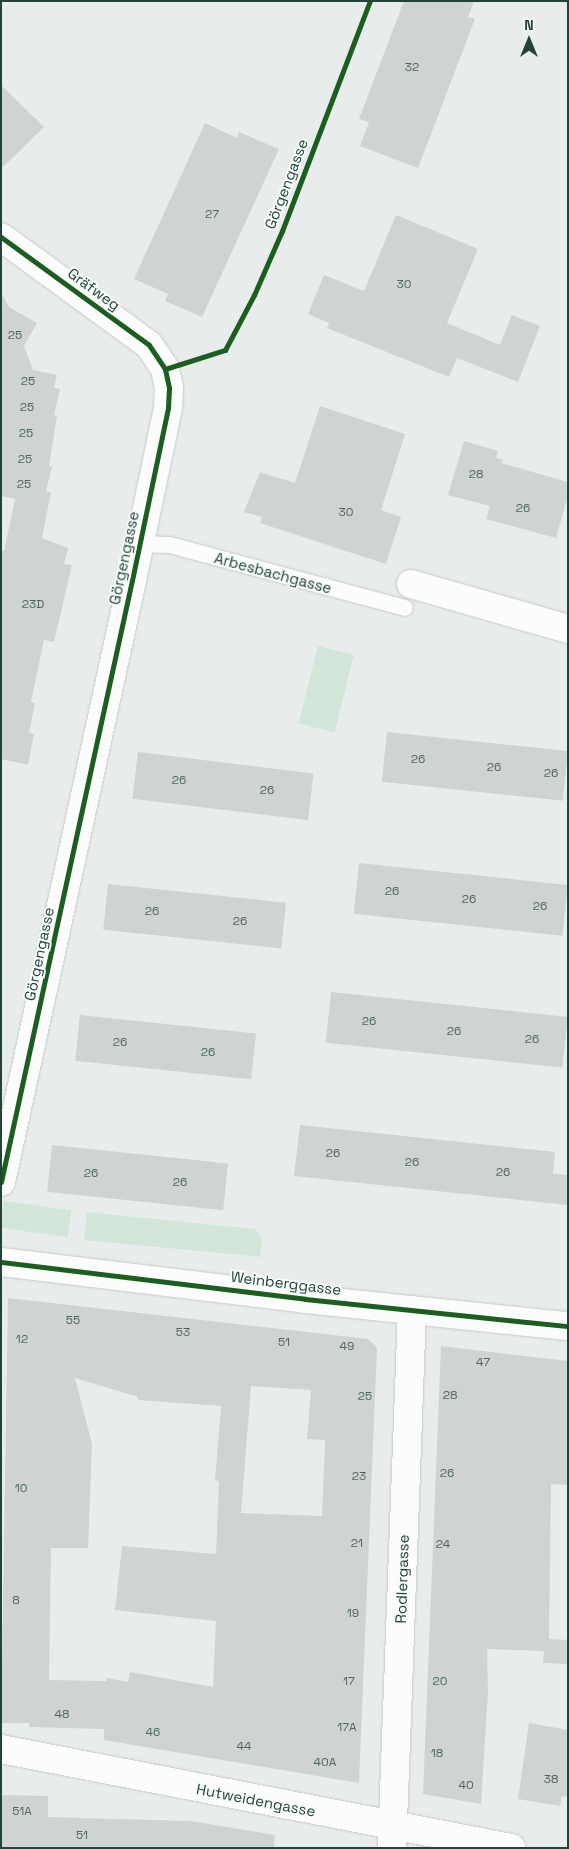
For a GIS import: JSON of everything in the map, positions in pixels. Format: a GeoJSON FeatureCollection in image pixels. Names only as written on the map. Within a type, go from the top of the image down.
{"type":"FeatureCollection","features":[{"type":"Feature","properties":{"kind":"street","name":"Gräfweg"},"geometry":{"type":"LineString","coordinates":[[1,237],[149,345],[165,370]]}},
{"type":"Feature","properties":{"kind":"street","name":"Görgengasse"},"geometry":{"type":"LineString","coordinates":[[1,1182],[168,408],[169,388],[165,370]]}},
{"type":"Feature","properties":{"kind":"street","name":"Arbesbachgasse"},"geometry":{"type":"LineString","coordinates":[[408,596],[568,629]]}},
{"type":"Feature","properties":{"kind":"street","name":"Weinberggasse"},"geometry":{"type":"LineString","coordinates":[[1,1262],[412,1310],[568,1326]]}},
{"type":"Feature","properties":{"kind":"street","name":"Rodlergasse"},"geometry":{"type":"LineString","coordinates":[[392,1837],[412,1310]]}},
{"type":"Feature","properties":{"kind":"street","name":"Hutweidengasse"},"geometry":{"type":"LineString","coordinates":[[1,1749],[392,1837],[511,1848]]}},
{"type":"Feature","properties":{"kind":"lane","name":"Arbesbachgasse"},"geometry":{"type":"LineString","coordinates":[[140,544],[170,545],[408,596]]}},
{"type":"Feature","properties":{"kind":"green space"},"geometry":{"type":"Polygon","coordinates":[[[318,646],[354,655],[335,733],[299,724],[318,646]]]}},
{"type":"Feature","properties":{"kind":"green space"},"geometry":{"type":"Polygon","coordinates":[[[4,1201],[71,1210],[68,1237],[1,1228],[4,1201]]]}},
{"type":"Feature","properties":{"kind":"green space"},"geometry":{"type":"Polygon","coordinates":[[[87,1212],[255,1229],[262,1238],[260,1257],[84,1240],[87,1212]]]}},
{"type":"Feature","properties":{"kind":"building"},"geometry":{"type":"Polygon","coordinates":[[[404,1],[474,1],[468,17],[475,19],[418,168],[360,146],[369,122],[359,119],[404,1]]]}},
{"type":"Feature","properties":{"kind":"building"},"geometry":{"type":"Polygon","coordinates":[[[1,85],[44,127],[1,169],[1,85]]]}},
{"type":"Feature","properties":{"kind":"building"},"geometry":{"type":"Polygon","coordinates":[[[205,123],[237,138],[239,132],[279,149],[202,317],[165,301],[168,294],[134,279],[205,123]]]}},
{"type":"Feature","properties":{"kind":"building"},"geometry":{"type":"Polygon","coordinates":[[[396,215],[478,249],[447,323],[500,345],[512,315],[540,326],[518,382],[457,358],[449,377],[327,328],[329,323],[308,314],[324,275],[364,291],[396,215]]]}},
{"type":"Feature","properties":{"kind":"building"},"geometry":{"type":"Polygon","coordinates":[[[1,292],[9,307],[37,323],[24,346],[33,370],[57,375],[54,388],[60,389],[54,415],[57,416],[49,466],[52,467],[46,491],[51,492],[42,538],[68,548],[64,564],[72,565],[54,642],[44,640],[31,702],[35,703],[29,733],[34,734],[28,765],[1,759],[1,550],[4,551],[15,499],[1,496],[1,292]]]}},
{"type":"Feature","properties":{"kind":"building"},"geometry":{"type":"Polygon","coordinates":[[[320,406],[405,434],[381,510],[401,517],[386,564],[260,523],[262,517],[244,512],[260,472],[295,483],[320,406]]]}},
{"type":"Feature","properties":{"kind":"building"},"geometry":{"type":"Polygon","coordinates":[[[464,441],[498,451],[496,458],[503,460],[501,463],[568,482],[568,495],[556,538],[486,519],[490,506],[448,495],[464,441]]]}},
{"type":"Feature","properties":{"kind":"building"},"geometry":{"type":"Polygon","coordinates":[[[387,732],[568,751],[563,801],[382,782],[387,732]]]}},
{"type":"Feature","properties":{"kind":"building"},"geometry":{"type":"Polygon","coordinates":[[[138,752],[314,774],[308,820],[132,799],[138,752]]]}},
{"type":"Feature","properties":{"kind":"building"},"geometry":{"type":"Polygon","coordinates":[[[359,863],[568,885],[563,936],[354,914],[359,863]]]}},
{"type":"Feature","properties":{"kind":"building"},"geometry":{"type":"Polygon","coordinates":[[[108,884],[286,903],[281,948],[103,930],[108,884]]]}},
{"type":"Feature","properties":{"kind":"building"},"geometry":{"type":"Polygon","coordinates":[[[331,992],[568,1017],[562,1068],[326,1043],[331,992]]]}},
{"type":"Feature","properties":{"kind":"building"},"geometry":{"type":"Polygon","coordinates":[[[80,1015],[256,1034],[251,1079],[75,1061],[80,1015]]]}},
{"type":"Feature","properties":{"kind":"building"},"geometry":{"type":"Polygon","coordinates":[[[300,1125],[555,1152],[553,1174],[568,1175],[568,1205],[294,1176],[300,1125]]]}},
{"type":"Feature","properties":{"kind":"building"},"geometry":{"type":"Polygon","coordinates":[[[52,1145],[228,1164],[223,1210],[47,1192],[52,1145]]]}},
{"type":"Feature","properties":{"kind":"building"},"geometry":{"type":"Polygon","coordinates":[[[8,1298],[368,1339],[377,1348],[359,1783],[104,1740],[104,1729],[29,1727],[29,1723],[1,1723],[8,1298]],[[75,1378],[92,1444],[88,1548],[51,1548],[49,1680],[106,1681],[107,1678],[128,1682],[130,1672],[213,1687],[216,1621],[115,1610],[122,1546],[216,1554],[219,1481],[215,1480],[221,1406],[138,1400],[138,1397],[75,1378]],[[251,1386],[241,1513],[322,1516],[325,1440],[307,1439],[311,1390],[251,1386]]]}},
{"type":"Feature","properties":{"kind":"building"},"geometry":{"type":"Polygon","coordinates":[[[441,1346],[568,1361],[568,1485],[551,1484],[549,1639],[568,1640],[568,1664],[543,1663],[544,1651],[487,1649],[488,1692],[481,1804],[423,1794],[441,1346]]]}},
{"type":"Feature","properties":{"kind":"building"},"geometry":{"type":"Polygon","coordinates":[[[529,1723],[568,1730],[568,1797],[562,1796],[560,1806],[518,1799],[529,1723]]]}},
{"type":"Feature","properties":{"kind":"building"},"geometry":{"type":"Polygon","coordinates":[[[1,1795],[48,1796],[48,1817],[190,1821],[275,1835],[274,1848],[1,1848],[1,1795]]]}},
{"type":"Feature","properties":{"kind":"cycle path"},"geometry":{"type":"LineString","coordinates":[[165,369],[225,350],[254,295],[282,231],[370,1]]}},
{"type":"Feature","properties":{"kind":"cycle path"},"geometry":{"type":"LineString","coordinates":[[1,237],[149,345],[165,369],[169,388],[168,408],[132,580],[1,1182]]}},
{"type":"Feature","properties":{"kind":"cycle path"},"geometry":{"type":"LineString","coordinates":[[1,1262],[305,1299],[568,1326]]}}]}
